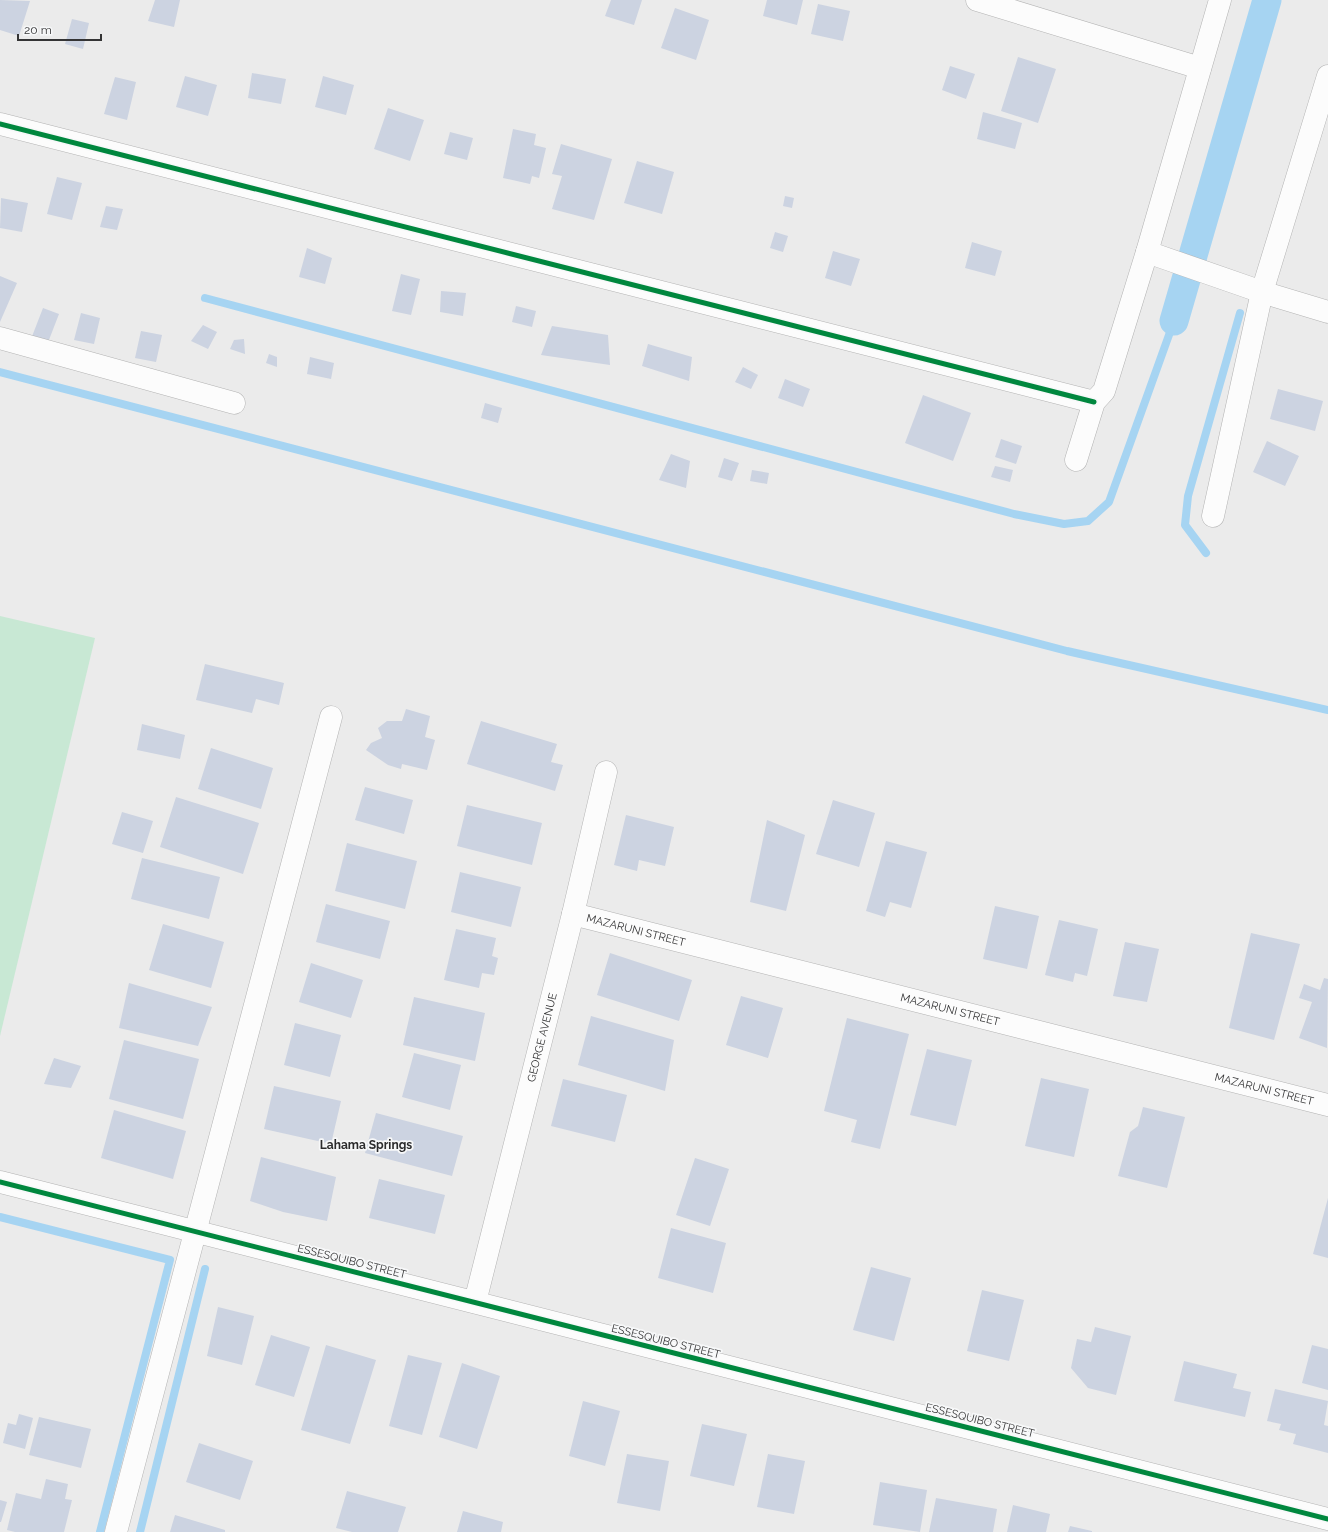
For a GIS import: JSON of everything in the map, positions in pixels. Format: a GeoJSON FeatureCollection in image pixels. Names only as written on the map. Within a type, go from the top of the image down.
{"type":"FeatureCollection","features":[{"type":"Feature","properties":{"kind":"street"},"geometry":{"type":"LineString","coordinates":[[977,0],[1200,68]]}},
{"type":"Feature","properties":{"kind":"street"},"geometry":{"type":"LineString","coordinates":[[1076,460],[1094,402],[1104,391],[1147,252],[1220,0]]}},
{"type":"Feature","properties":{"kind":"street"},"geometry":{"type":"LineString","coordinates":[[1213,516],[1262,292],[1328,76]]}},
{"type":"Feature","properties":{"kind":"street"},"geometry":{"type":"LineString","coordinates":[[0,124],[1094,402]]}},
{"type":"Feature","properties":{"kind":"street"},"geometry":{"type":"LineString","coordinates":[[1147,252],[1262,292],[1328,312]]}},
{"type":"Feature","properties":{"kind":"street"},"geometry":{"type":"LineString","coordinates":[[0,338],[234,403]]}},
{"type":"Feature","properties":{"kind":"street"},"geometry":{"type":"LineString","coordinates":[[116,1532],[330,717]]}},
{"type":"Feature","properties":{"kind":"street","name":"GEORGE AVENUE"},"geometry":{"type":"LineString","coordinates":[[475,1302],[573,914],[606,772]]}},
{"type":"Feature","properties":{"kind":"street","name":"MAZARUNI STREET"},"geometry":{"type":"LineString","coordinates":[[573,914],[1328,1105]]}},
{"type":"Feature","properties":{"kind":"street","name":"ESSESQUIBO STREET"},"geometry":{"type":"LineString","coordinates":[[0,1182],[1328,1519]]}},
{"type":"Feature","properties":{"kind":"green space"},"geometry":{"type":"Polygon","coordinates":[[[0,616],[95,638],[0,1036],[0,616]]]}},
{"type":"Feature","properties":{"kind":"building"},"geometry":{"type":"Polygon","coordinates":[[[0,0],[30,1],[19,36],[0,30],[0,0]]]}},
{"type":"Feature","properties":{"kind":"building"},"geometry":{"type":"Polygon","coordinates":[[[155,0],[180,0],[174,27],[148,21],[155,0]]]}},
{"type":"Feature","properties":{"kind":"building"},"geometry":{"type":"Polygon","coordinates":[[[611,0],[642,0],[634,25],[605,16],[611,0]]]}},
{"type":"Feature","properties":{"kind":"building"},"geometry":{"type":"Polygon","coordinates":[[[767,0],[803,0],[797,25],[763,16],[767,0]]]}},
{"type":"Feature","properties":{"kind":"building"},"geometry":{"type":"Polygon","coordinates":[[[818,4],[850,11],[843,41],[811,34],[818,4]]]}},
{"type":"Feature","properties":{"kind":"building"},"geometry":{"type":"Polygon","coordinates":[[[675,8],[709,20],[696,60],[661,48],[675,8]]]}},
{"type":"Feature","properties":{"kind":"building"},"geometry":{"type":"Polygon","coordinates":[[[72,19],[89,23],[83,49],[65,44],[72,19]]]}},
{"type":"Feature","properties":{"kind":"building"},"geometry":{"type":"Polygon","coordinates":[[[1018,57],[1056,69],[1038,123],[1001,111],[1018,57]]]}},
{"type":"Feature","properties":{"kind":"building"},"geometry":{"type":"Polygon","coordinates":[[[950,66],[975,74],[966,99],[942,90],[950,66]]]}},
{"type":"Feature","properties":{"kind":"building"},"geometry":{"type":"Polygon","coordinates":[[[252,73],[286,79],[281,104],[248,98],[252,73]]]}},
{"type":"Feature","properties":{"kind":"building"},"geometry":{"type":"Polygon","coordinates":[[[185,76],[217,85],[208,116],[176,107],[185,76]]]}},
{"type":"Feature","properties":{"kind":"building"},"geometry":{"type":"Polygon","coordinates":[[[323,76],[354,85],[346,115],[315,107],[323,76]]]}},
{"type":"Feature","properties":{"kind":"building"},"geometry":{"type":"Polygon","coordinates":[[[115,77],[136,82],[127,120],[104,114],[115,77]]]}},
{"type":"Feature","properties":{"kind":"building"},"geometry":{"type":"Polygon","coordinates":[[[388,108],[424,120],[410,161],[374,149],[388,108]]]}},
{"type":"Feature","properties":{"kind":"building"},"geometry":{"type":"Polygon","coordinates":[[[983,112],[1022,123],[1015,149],[977,139],[983,112]]]}},
{"type":"Feature","properties":{"kind":"building"},"geometry":{"type":"Polygon","coordinates":[[[513,129],[536,134],[534,145],[546,148],[539,178],[532,176],[530,184],[503,178],[513,129]]]}},
{"type":"Feature","properties":{"kind":"building"},"geometry":{"type":"Polygon","coordinates":[[[450,132],[473,138],[467,160],[444,154],[450,132]]]}},
{"type":"Feature","properties":{"kind":"building"},"geometry":{"type":"Polygon","coordinates":[[[561,144],[612,159],[594,220],[552,209],[562,176],[552,174],[561,144]]]}},
{"type":"Feature","properties":{"kind":"building"},"geometry":{"type":"Polygon","coordinates":[[[637,161],[674,172],[662,214],[624,203],[637,161]]]}},
{"type":"Feature","properties":{"kind":"building"},"geometry":{"type":"Polygon","coordinates":[[[57,177],[82,183],[72,220],[47,214],[57,177]]]}},
{"type":"Feature","properties":{"kind":"building"},"geometry":{"type":"Polygon","coordinates":[[[785,196],[794,198],[792,208],[783,206],[785,196]]]}},
{"type":"Feature","properties":{"kind":"building"},"geometry":{"type":"Polygon","coordinates":[[[1,198],[28,203],[22,232],[0,228],[1,198]]]}},
{"type":"Feature","properties":{"kind":"building"},"geometry":{"type":"Polygon","coordinates":[[[106,206],[123,209],[117,230],[100,227],[106,206]]]}},
{"type":"Feature","properties":{"kind":"building"},"geometry":{"type":"Polygon","coordinates":[[[775,232],[788,236],[783,252],[770,248],[775,232]]]}},
{"type":"Feature","properties":{"kind":"building"},"geometry":{"type":"Polygon","coordinates":[[[972,242],[1002,251],[995,276],[965,268],[972,242]]]}},
{"type":"Feature","properties":{"kind":"building"},"geometry":{"type":"Polygon","coordinates":[[[307,248],[332,258],[325,284],[299,277],[307,248]]]}},
{"type":"Feature","properties":{"kind":"building"},"geometry":{"type":"Polygon","coordinates":[[[833,251],[860,259],[851,286],[825,278],[833,251]]]}},
{"type":"Feature","properties":{"kind":"building"},"geometry":{"type":"Polygon","coordinates":[[[401,274],[420,279],[411,315],[392,311],[401,274]]]}},
{"type":"Feature","properties":{"kind":"building"},"geometry":{"type":"Polygon","coordinates":[[[0,276],[17,283],[0,322],[0,276]]]}},
{"type":"Feature","properties":{"kind":"building"},"geometry":{"type":"Polygon","coordinates":[[[441,291],[466,293],[463,316],[440,312],[441,291]]]}},
{"type":"Feature","properties":{"kind":"building"},"geometry":{"type":"Polygon","coordinates":[[[516,306],[536,311],[532,327],[512,322],[516,306]]]}},
{"type":"Feature","properties":{"kind":"building"},"geometry":{"type":"Polygon","coordinates":[[[43,308],[59,314],[47,345],[31,339],[43,308]]]}},
{"type":"Feature","properties":{"kind":"building"},"geometry":{"type":"Polygon","coordinates":[[[81,313],[100,318],[94,344],[74,340],[81,313]]]}},
{"type":"Feature","properties":{"kind":"building"},"geometry":{"type":"Polygon","coordinates":[[[203,325],[217,332],[208,349],[191,341],[203,325]]]}},
{"type":"Feature","properties":{"kind":"building"},"geometry":{"type":"Polygon","coordinates":[[[552,326],[608,335],[610,365],[541,355],[552,326]]]}},
{"type":"Feature","properties":{"kind":"building"},"geometry":{"type":"Polygon","coordinates":[[[141,331],[162,335],[156,362],[135,358],[141,331]]]}},
{"type":"Feature","properties":{"kind":"building"},"geometry":{"type":"Polygon","coordinates":[[[244,339],[245,354],[230,349],[234,340],[244,339]]]}},
{"type":"Feature","properties":{"kind":"building"},"geometry":{"type":"Polygon","coordinates":[[[648,344],[692,357],[689,381],[642,366],[648,344]]]}},
{"type":"Feature","properties":{"kind":"building"},"geometry":{"type":"Polygon","coordinates":[[[269,354],[277,357],[277,367],[266,363],[269,354]]]}},
{"type":"Feature","properties":{"kind":"building"},"geometry":{"type":"Polygon","coordinates":[[[310,357],[334,363],[331,379],[307,374],[310,357]]]}},
{"type":"Feature","properties":{"kind":"building"},"geometry":{"type":"Polygon","coordinates":[[[743,367],[758,375],[751,389],[735,382],[743,367]]]}},
{"type":"Feature","properties":{"kind":"building"},"geometry":{"type":"Polygon","coordinates":[[[785,379],[810,389],[803,407],[778,398],[785,379]]]}},
{"type":"Feature","properties":{"kind":"building"},"geometry":{"type":"Polygon","coordinates":[[[1278,389],[1323,401],[1315,431],[1270,419],[1278,389]]]}},
{"type":"Feature","properties":{"kind":"building"},"geometry":{"type":"Polygon","coordinates":[[[923,395],[971,413],[953,461],[905,443],[923,395]]]}},
{"type":"Feature","properties":{"kind":"building"},"geometry":{"type":"Polygon","coordinates":[[[485,403],[502,408],[498,423],[481,418],[485,403]]]}},
{"type":"Feature","properties":{"kind":"building"},"geometry":{"type":"Polygon","coordinates":[[[1001,439],[1022,446],[1016,464],[995,457],[1001,439]]]}},
{"type":"Feature","properties":{"kind":"building"},"geometry":{"type":"Polygon","coordinates":[[[1267,441],[1299,456],[1285,486],[1253,472],[1267,441]]]}},
{"type":"Feature","properties":{"kind":"building"},"geometry":{"type":"Polygon","coordinates":[[[671,454],[690,461],[686,488],[659,480],[671,454]]]}},
{"type":"Feature","properties":{"kind":"building"},"geometry":{"type":"Polygon","coordinates":[[[724,458],[739,463],[732,481],[718,477],[724,458]]]}},
{"type":"Feature","properties":{"kind":"building"},"geometry":{"type":"Polygon","coordinates":[[[995,466],[1013,470],[1010,482],[991,477],[995,466]]]}},
{"type":"Feature","properties":{"kind":"building"},"geometry":{"type":"Polygon","coordinates":[[[752,470],[769,473],[767,484],[750,481],[752,470]]]}},
{"type":"Feature","properties":{"kind":"building"},"geometry":{"type":"Polygon","coordinates":[[[205,664],[284,683],[279,705],[256,699],[252,713],[196,700],[205,664]]]}},
{"type":"Feature","properties":{"kind":"building"},"geometry":{"type":"Polygon","coordinates":[[[406,709],[430,716],[425,737],[435,740],[427,770],[402,764],[401,769],[388,765],[366,750],[371,743],[382,738],[378,728],[387,721],[402,721],[406,709]]]}},
{"type":"Feature","properties":{"kind":"building"},"geometry":{"type":"Polygon","coordinates":[[[481,721],[557,744],[551,762],[563,765],[555,791],[467,764],[481,721]]]}},
{"type":"Feature","properties":{"kind":"building"},"geometry":{"type":"Polygon","coordinates":[[[142,724],[185,735],[180,759],[137,750],[142,724]]]}},
{"type":"Feature","properties":{"kind":"building"},"geometry":{"type":"Polygon","coordinates":[[[211,748],[273,768],[261,809],[198,789],[211,748]]]}},
{"type":"Feature","properties":{"kind":"building"},"geometry":{"type":"Polygon","coordinates":[[[365,787],[413,800],[404,834],[355,820],[365,787]]]}},
{"type":"Feature","properties":{"kind":"building"},"geometry":{"type":"Polygon","coordinates":[[[176,797],[259,823],[243,874],[160,847],[176,797]]]}},
{"type":"Feature","properties":{"kind":"building"},"geometry":{"type":"Polygon","coordinates":[[[833,800],[875,813],[859,867],[816,854],[833,800]]]}},
{"type":"Feature","properties":{"kind":"building"},"geometry":{"type":"Polygon","coordinates":[[[467,805],[542,823],[532,865],[457,846],[467,805]]]}},
{"type":"Feature","properties":{"kind":"building"},"geometry":{"type":"Polygon","coordinates":[[[122,812],[153,821],[143,853],[112,844],[122,812]]]}},
{"type":"Feature","properties":{"kind":"building"},"geometry":{"type":"Polygon","coordinates":[[[626,815],[674,827],[665,866],[639,860],[637,871],[614,865],[626,815]]]}},
{"type":"Feature","properties":{"kind":"building"},"geometry":{"type":"Polygon","coordinates":[[[767,820],[805,835],[786,911],[750,902],[767,820]]]}},
{"type":"Feature","properties":{"kind":"building"},"geometry":{"type":"Polygon","coordinates":[[[886,841],[927,852],[911,908],[890,902],[885,917],[866,911],[886,841]]]}},
{"type":"Feature","properties":{"kind":"building"},"geometry":{"type":"Polygon","coordinates":[[[347,843],[417,861],[405,909],[335,891],[347,843]]]}},
{"type":"Feature","properties":{"kind":"building"},"geometry":{"type":"Polygon","coordinates":[[[142,858],[220,877],[209,919],[131,899],[142,858]]]}},
{"type":"Feature","properties":{"kind":"building"},"geometry":{"type":"Polygon","coordinates":[[[460,872],[521,887],[511,927],[451,912],[460,872]]]}},
{"type":"Feature","properties":{"kind":"building"},"geometry":{"type":"Polygon","coordinates":[[[326,904],[390,921],[380,959],[316,942],[326,904]]]}},
{"type":"Feature","properties":{"kind":"building"},"geometry":{"type":"Polygon","coordinates":[[[995,906],[1039,916],[1027,969],[983,959],[995,906]]]}},
{"type":"Feature","properties":{"kind":"building"},"geometry":{"type":"Polygon","coordinates":[[[1059,920],[1098,929],[1087,976],[1075,973],[1073,982],[1045,975],[1059,920]]]}},
{"type":"Feature","properties":{"kind":"building"},"geometry":{"type":"Polygon","coordinates":[[[163,924],[224,942],[211,988],[149,970],[163,924]]]}},
{"type":"Feature","properties":{"kind":"building"},"geometry":{"type":"Polygon","coordinates":[[[456,929],[496,938],[492,956],[498,958],[494,975],[482,973],[479,988],[444,980],[456,929]]]}},
{"type":"Feature","properties":{"kind":"building"},"geometry":{"type":"Polygon","coordinates":[[[1251,933],[1300,944],[1274,1040],[1229,1028],[1251,933]]]}},
{"type":"Feature","properties":{"kind":"building"},"geometry":{"type":"Polygon","coordinates":[[[1125,942],[1159,949],[1147,1002],[1113,996],[1125,942]]]}},
{"type":"Feature","properties":{"kind":"building"},"geometry":{"type":"Polygon","coordinates":[[[610,953],[692,980],[679,1021],[597,995],[610,953]]]}},
{"type":"Feature","properties":{"kind":"building"},"geometry":{"type":"Polygon","coordinates":[[[311,963],[363,980],[351,1018],[299,1002],[311,963]]]}},
{"type":"Feature","properties":{"kind":"building"},"geometry":{"type":"Polygon","coordinates":[[[1324,978],[1328,979],[1327,1048],[1299,1038],[1312,1002],[1299,998],[1304,984],[1320,990],[1324,978]]]}},
{"type":"Feature","properties":{"kind":"building"},"geometry":{"type":"Polygon","coordinates":[[[129,983],[212,1007],[198,1046],[119,1028],[129,983]]]}},
{"type":"Feature","properties":{"kind":"building"},"geometry":{"type":"Polygon","coordinates":[[[741,996],[783,1008],[768,1058],[726,1045],[741,996]]]}},
{"type":"Feature","properties":{"kind":"building"},"geometry":{"type":"Polygon","coordinates":[[[414,997],[485,1013],[475,1061],[403,1045],[414,997]]]}},
{"type":"Feature","properties":{"kind":"building"},"geometry":{"type":"Polygon","coordinates":[[[591,1016],[674,1040],[665,1091],[578,1065],[591,1016]]]}},
{"type":"Feature","properties":{"kind":"building"},"geometry":{"type":"Polygon","coordinates":[[[847,1018],[909,1034],[880,1149],[851,1142],[857,1120],[824,1111],[847,1018]]]}},
{"type":"Feature","properties":{"kind":"building"},"geometry":{"type":"Polygon","coordinates":[[[295,1023],[341,1035],[330,1077],[284,1065],[295,1023]]]}},
{"type":"Feature","properties":{"kind":"building"},"geometry":{"type":"Polygon","coordinates":[[[124,1040],[199,1059],[183,1119],[109,1099],[124,1040]]]}},
{"type":"Feature","properties":{"kind":"building"},"geometry":{"type":"Polygon","coordinates":[[[927,1049],[972,1060],[956,1126],[910,1115],[927,1049]]]}},
{"type":"Feature","properties":{"kind":"building"},"geometry":{"type":"Polygon","coordinates":[[[414,1053],[461,1065],[450,1110],[402,1097],[414,1053]]]}},
{"type":"Feature","properties":{"kind":"building"},"geometry":{"type":"Polygon","coordinates":[[[54,1058],[81,1066],[71,1088],[44,1084],[54,1058]]]}},
{"type":"Feature","properties":{"kind":"building"},"geometry":{"type":"Polygon","coordinates":[[[1041,1078],[1089,1089],[1074,1157],[1025,1146],[1041,1078]]]}},
{"type":"Feature","properties":{"kind":"building"},"geometry":{"type":"Polygon","coordinates":[[[563,1079],[627,1095],[615,1142],[551,1126],[563,1079]]]}},
{"type":"Feature","properties":{"kind":"building"},"geometry":{"type":"Polygon","coordinates":[[[274,1086],[341,1101],[331,1144],[264,1129],[274,1086]]]}},
{"type":"Feature","properties":{"kind":"building"},"geometry":{"type":"Polygon","coordinates":[[[1143,1107],[1185,1117],[1167,1188],[1118,1176],[1130,1132],[1138,1126],[1143,1107]]]}},
{"type":"Feature","properties":{"kind":"building"},"geometry":{"type":"Polygon","coordinates":[[[114,1110],[186,1131],[173,1179],[101,1158],[114,1110]]]}},
{"type":"Feature","properties":{"kind":"building"},"geometry":{"type":"Polygon","coordinates":[[[376,1113],[463,1136],[452,1176],[365,1153],[376,1113]]]}},
{"type":"Feature","properties":{"kind":"building"},"geometry":{"type":"Polygon","coordinates":[[[261,1157],[336,1177],[327,1221],[283,1212],[250,1201],[261,1157]]]}},
{"type":"Feature","properties":{"kind":"building"},"geometry":{"type":"Polygon","coordinates":[[[695,1158],[729,1169],[710,1226],[676,1215],[695,1158]]]}},
{"type":"Feature","properties":{"kind":"building"},"geometry":{"type":"Polygon","coordinates":[[[379,1179],[445,1195],[435,1234],[369,1218],[379,1179]]]}},
{"type":"Feature","properties":{"kind":"building"},"geometry":{"type":"Polygon","coordinates":[[[1328,1198],[1328,1258],[1313,1254],[1328,1198]]]}},
{"type":"Feature","properties":{"kind":"building"},"geometry":{"type":"Polygon","coordinates":[[[671,1228],[726,1243],[713,1293],[658,1278],[671,1228]]]}},
{"type":"Feature","properties":{"kind":"building"},"geometry":{"type":"Polygon","coordinates":[[[871,1267],[911,1278],[894,1341],[853,1330],[871,1267]]]}},
{"type":"Feature","properties":{"kind":"building"},"geometry":{"type":"Polygon","coordinates":[[[982,1290],[1024,1300],[1009,1361],[967,1351],[982,1290]]]}},
{"type":"Feature","properties":{"kind":"building"},"geometry":{"type":"Polygon","coordinates":[[[218,1307],[254,1316],[242,1365],[207,1356],[218,1307]]]}},
{"type":"Feature","properties":{"kind":"building"},"geometry":{"type":"Polygon","coordinates":[[[1095,1327],[1131,1336],[1116,1395],[1088,1388],[1071,1368],[1077,1339],[1091,1342],[1095,1327]]]}},
{"type":"Feature","properties":{"kind":"building"},"geometry":{"type":"Polygon","coordinates":[[[271,1335],[310,1347],[294,1397],[255,1385],[271,1335]]]}},
{"type":"Feature","properties":{"kind":"building"},"geometry":{"type":"Polygon","coordinates":[[[326,1345],[376,1360],[350,1444],[301,1430],[326,1345]]]}},
{"type":"Feature","properties":{"kind":"building"},"geometry":{"type":"Polygon","coordinates":[[[1312,1345],[1328,1349],[1328,1390],[1302,1383],[1312,1345]]]}},
{"type":"Feature","properties":{"kind":"building"},"geometry":{"type":"Polygon","coordinates":[[[408,1355],[442,1363],[422,1435],[389,1426],[408,1355]]]}},
{"type":"Feature","properties":{"kind":"building"},"geometry":{"type":"Polygon","coordinates":[[[1184,1361],[1237,1374],[1233,1388],[1251,1392],[1245,1417],[1174,1401],[1184,1361]]]}},
{"type":"Feature","properties":{"kind":"building"},"geometry":{"type":"Polygon","coordinates":[[[462,1363],[500,1376],[477,1449],[439,1437],[462,1363]]]}},
{"type":"Feature","properties":{"kind":"building"},"geometry":{"type":"Polygon","coordinates":[[[1275,1389],[1328,1401],[1324,1425],[1328,1426],[1328,1453],[1293,1444],[1296,1434],[1279,1430],[1281,1424],[1267,1421],[1275,1389]]]}},
{"type":"Feature","properties":{"kind":"building"},"geometry":{"type":"Polygon","coordinates":[[[583,1401],[620,1411],[605,1466],[569,1456],[583,1401]]]}},
{"type":"Feature","properties":{"kind":"building"},"geometry":{"type":"Polygon","coordinates":[[[19,1414],[33,1418],[25,1449],[3,1443],[8,1423],[16,1425],[19,1414]]]}},
{"type":"Feature","properties":{"kind":"building"},"geometry":{"type":"Polygon","coordinates":[[[39,1417],[91,1429],[81,1468],[29,1455],[39,1417]]]}},
{"type":"Feature","properties":{"kind":"building"},"geometry":{"type":"Polygon","coordinates":[[[702,1424],[747,1434],[734,1486],[690,1476],[702,1424]]]}},
{"type":"Feature","properties":{"kind":"building"},"geometry":{"type":"Polygon","coordinates":[[[199,1443],[253,1461],[240,1500],[186,1482],[199,1443]]]}},
{"type":"Feature","properties":{"kind":"building"},"geometry":{"type":"Polygon","coordinates":[[[627,1454],[669,1461],[660,1511],[617,1503],[627,1454]]]}},
{"type":"Feature","properties":{"kind":"building"},"geometry":{"type":"Polygon","coordinates":[[[768,1454],[805,1461],[794,1514],[757,1507],[768,1454]]]}},
{"type":"Feature","properties":{"kind":"building"},"geometry":{"type":"Polygon","coordinates":[[[46,1479],[68,1484],[65,1499],[72,1500],[64,1532],[15,1532],[7,1530],[16,1493],[41,1499],[46,1479]]]}},
{"type":"Feature","properties":{"kind":"building"},"geometry":{"type":"Polygon","coordinates":[[[880,1482],[927,1490],[920,1532],[873,1525],[880,1482]]]}},
{"type":"Feature","properties":{"kind":"building"},"geometry":{"type":"Polygon","coordinates":[[[347,1491],[406,1507],[398,1532],[352,1532],[336,1528],[347,1491]]]}},
{"type":"Feature","properties":{"kind":"building"},"geometry":{"type":"Polygon","coordinates":[[[936,1498],[997,1509],[993,1532],[929,1532],[936,1498]]]}},
{"type":"Feature","properties":{"kind":"building"},"geometry":{"type":"Polygon","coordinates":[[[0,1500],[7,1502],[1,1522],[0,1522],[0,1500]]]}},
{"type":"Feature","properties":{"kind":"building"},"geometry":{"type":"Polygon","coordinates":[[[1013,1505],[1050,1514],[1046,1532],[1007,1532],[1013,1505]]]}},
{"type":"Feature","properties":{"kind":"building"},"geometry":{"type":"Polygon","coordinates":[[[463,1511],[503,1522],[501,1532],[457,1532],[463,1511]]]}},
{"type":"Feature","properties":{"kind":"building"},"geometry":{"type":"Polygon","coordinates":[[[175,1515],[225,1530],[225,1532],[170,1532],[175,1515]]]}},
{"type":"Feature","properties":{"kind":"building"},"geometry":{"type":"Polygon","coordinates":[[[1070,1526],[1092,1531],[1092,1532],[1068,1532],[1070,1526]]]}},
{"type":"Feature","properties":{"kind":"waterway"},"geometry":{"type":"LineString","coordinates":[[1174,321],[1267,0]]}},
{"type":"Feature","properties":{"kind":"waterway"},"geometry":{"type":"LineString","coordinates":[[205,298],[1014,514],[1064,524],[1088,521],[1109,502],[1174,321]]}},
{"type":"Feature","properties":{"kind":"waterway"},"geometry":{"type":"LineString","coordinates":[[1206,553],[1185,525],[1188,496],[1240,313]]}},
{"type":"Feature","properties":{"kind":"waterway"},"geometry":{"type":"LineString","coordinates":[[0,372],[1067,651],[1328,710]]}},
{"type":"Feature","properties":{"kind":"waterway"},"geometry":{"type":"LineString","coordinates":[[0,1217],[170,1260],[100,1532]]}},
{"type":"Feature","properties":{"kind":"waterway"},"geometry":{"type":"LineString","coordinates":[[140,1532],[205,1269]]}},
{"type":"Feature","properties":{"kind":"cycle path"},"geometry":{"type":"LineString","coordinates":[[0,124],[1094,402]]}},
{"type":"Feature","properties":{"kind":"cycle path"},"geometry":{"type":"LineString","coordinates":[[0,1182],[1328,1519]]}},
{"type":"Feature","properties":{"kind":"district","name":"Lahama Springs"},"geometry":{"type":"Point","coordinates":[366,1145]}}]}
